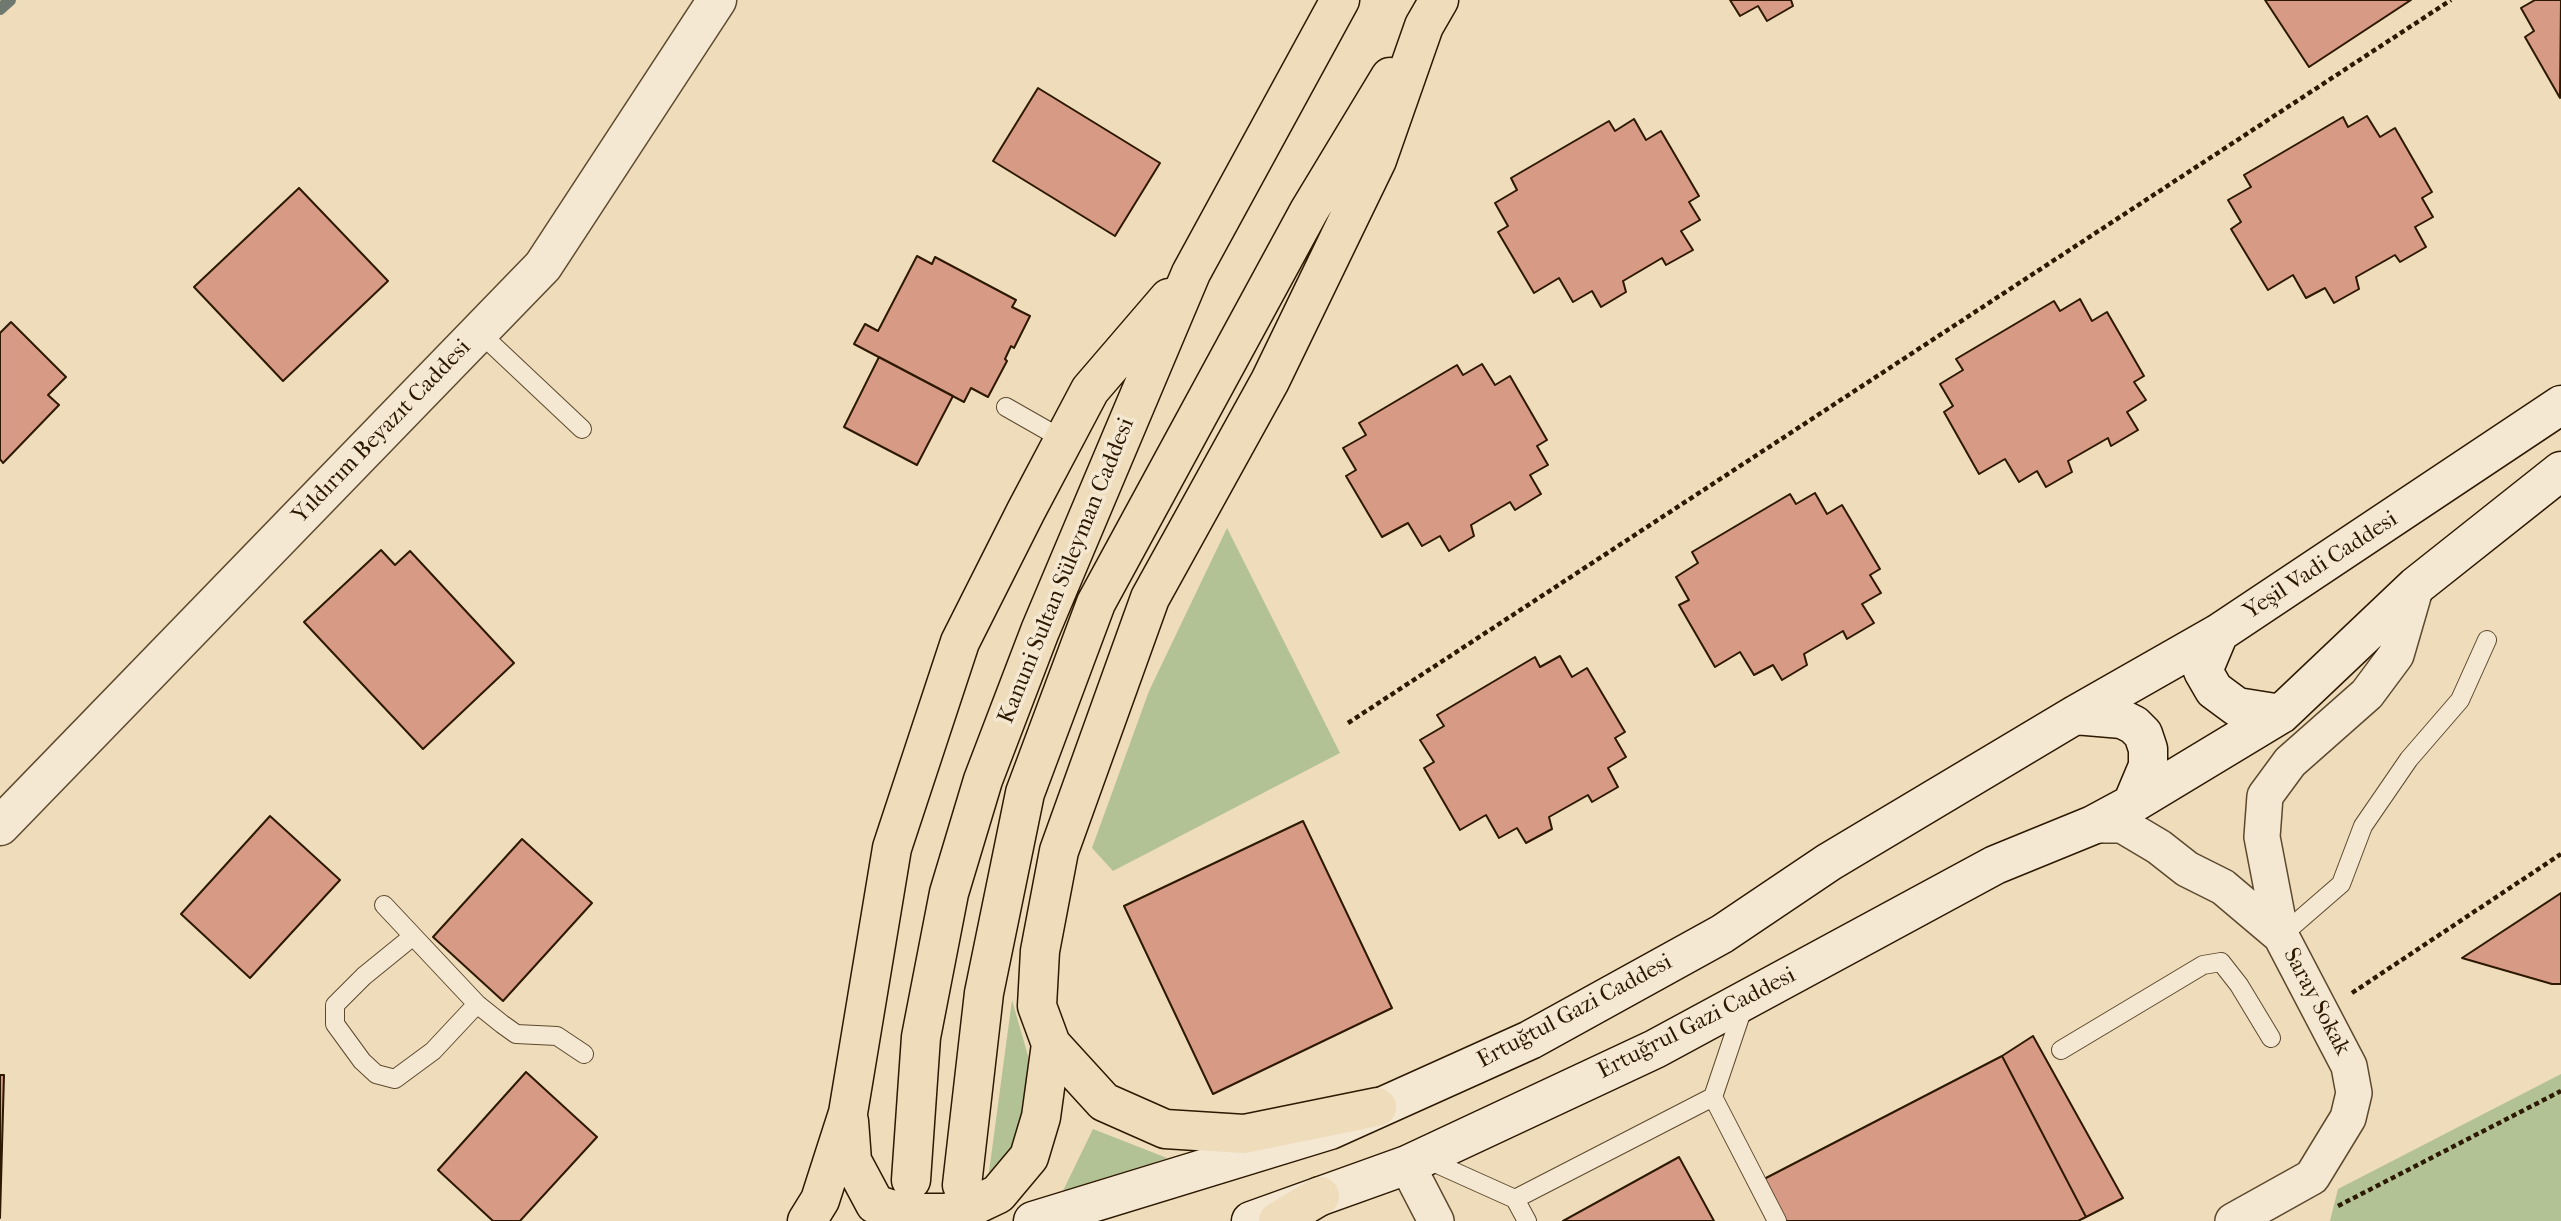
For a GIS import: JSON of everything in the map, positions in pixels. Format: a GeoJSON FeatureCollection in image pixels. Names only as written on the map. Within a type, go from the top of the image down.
{"type":"FeatureCollection","features":[{"type":"Feature","properties":{"kind":"main road","name":"Yıldırım Beyazıt Caddesi"},"geometry":{"type":"LineString","coordinates":[[0,826],[543,266],[717,0]]}},
{"type":"Feature","properties":{"kind":"main road","name":"Kanuni Sultan Süleyman Caddesi"},"geometry":{"type":"LineString","coordinates":[[911,1180],[921,1037],[949,893],[983,780],[1040,631],[1191,273],[1340,0]]}},
{"type":"Feature","properties":{"kind":"main road","name":"Kanuni Sultan Süleyman Caddesi"},"geometry":{"type":"LineString","coordinates":[[962,1185],[984,993],[1025,793],[1096,603],[1309,211],[1378,93],[1432,13]]}},
{"type":"Feature","properties":{"kind":"main road"},"geometry":{"type":"LineString","coordinates":[[1377,1107],[1244,1134],[1164,1129],[1104,1102],[1051,1044],[1037,1006],[1040,951],[1059,851],[1150,598],[1270,381],[1377,160],[1432,13]]}},
{"type":"Feature","properties":{"kind":"main road"},"geometry":{"type":"LineString","coordinates":[[807,1221],[820,1200],[848,1112],[892,848],[961,642],[1090,390],[1191,273]]}},
{"type":"Feature","properties":{"kind":"main road","name":"Yeşil Vadi Caddesi"},"geometry":{"type":"LineString","coordinates":[[2075,715],[2219,633],[2561,405]]}},
{"type":"Feature","properties":{"kind":"main road"},"geometry":{"type":"LineString","coordinates":[[2132,804],[2281,714],[2417,586],[2561,471]]}},
{"type":"Feature","properties":{"kind":"main road"},"geometry":{"type":"LineString","coordinates":[[2219,633],[2203,671],[2214,690],[2237,707],[2281,714]]}},
{"type":"Feature","properties":{"kind":"main road"},"geometry":{"type":"LineString","coordinates":[[2075,715],[2122,719],[2143,734],[2148,749],[2148,766],[2132,804]]}},
{"type":"Feature","properties":{"kind":"main road","name":"Ertuğtul Gazi Caddesi"},"geometry":{"type":"LineString","coordinates":[[1033,1221],[1330,1130],[1530,1040],[1722,934],[1829,862],[2075,715]]}},
{"type":"Feature","properties":{"kind":"main road","name":"Ertuğrul Gazi Caddesi"},"geometry":{"type":"LineString","coordinates":[[1251,1221],[1415,1161],[1656,1049],[1995,865],[2093,825],[2132,804]]}},
{"type":"Feature","properties":{"kind":"main road"},"geometry":{"type":"LineString","coordinates":[[848,1112],[852,1161],[875,1204],[904,1213],[946,1213],[973,1206],[998,1194],[1029,1157],[1041,1118],[1051,1044]]}},
{"type":"Feature","properties":{"kind":"main road"},"geometry":{"type":"LineString","coordinates":[[1278,1221],[1320,1196]]}},
{"type":"Feature","properties":{"kind":"street"},"geometry":{"type":"LineString","coordinates":[[2281,936],[2262,837],[2265,796],[2290,762],[2367,694],[2396,655],[2417,586]]}},
{"type":"Feature","properties":{"kind":"street"},"geometry":{"type":"LineString","coordinates":[[2093,825],[2122,825],[2159,847],[2187,869],[2223,887],[2281,936]]}},
{"type":"Feature","properties":{"kind":"street","name":"Saray Sokak"},"geometry":{"type":"LineString","coordinates":[[2233,1221],[2312,1177],[2348,1118],[2354,1093],[2349,1066],[2281,936]]}},
{"type":"Feature","properties":{"kind":"street"},"geometry":{"type":"LineString","coordinates":[[1415,1161],[1436,1221]]}},
{"type":"Feature","properties":{"kind":"lane"},"geometry":{"type":"LineString","coordinates":[[479,332],[582,429]]}},
{"type":"Feature","properties":{"kind":"lane"},"geometry":{"type":"LineString","coordinates":[[1006,407],[1064,440]]}},
{"type":"Feature","properties":{"kind":"lane"},"geometry":{"type":"LineString","coordinates":[[2281,936],[2342,884],[2363,826],[2409,759],[2460,700],[2487,640]]}},
{"type":"Feature","properties":{"kind":"lane"},"geometry":{"type":"LineString","coordinates":[[384,905],[477,1004],[516,1034],[557,1036],[583,1054]]}},
{"type":"Feature","properties":{"kind":"lane"},"geometry":{"type":"LineString","coordinates":[[412,937],[364,976],[335,1005],[335,1024],[362,1061],[376,1073],[396,1079],[433,1051],[477,1004]]}},
{"type":"Feature","properties":{"kind":"lane"},"geometry":{"type":"LineString","coordinates":[[2061,1050],[2203,965],[2221,962],[2239,985],[2271,1038]]}},
{"type":"Feature","properties":{"kind":"lane"},"geometry":{"type":"LineString","coordinates":[[1515,1199],[1713,1097],[1746,1000]]}},
{"type":"Feature","properties":{"kind":"lane"},"geometry":{"type":"LineString","coordinates":[[1713,1097],[1777,1221]]}},
{"type":"Feature","properties":{"kind":"lane"},"geometry":{"type":"LineString","coordinates":[[1415,1161],[1515,1199],[1527,1221]]}},
{"type":"Feature","properties":{"kind":"path"},"geometry":{"type":"LineString","coordinates":[[1348,723],[2451,0]]}},
{"type":"Feature","properties":{"kind":"path"},"geometry":{"type":"LineString","coordinates":[[2322,1014],[2561,854]]}},
{"type":"Feature","properties":{"kind":"path"},"geometry":{"type":"LineString","coordinates":[[2312,1177],[2330,1210],[2561,1091]]}},
{"type":"Feature","properties":{"kind":"green space"},"geometry":{"type":"Polygon","coordinates":[[[1227,528],[1340,753],[1113,871],[1092,848],[1149,691],[1227,528]]]}},
{"type":"Feature","properties":{"kind":"green space"},"geometry":{"type":"Polygon","coordinates":[[[1012,1000],[1034,1077],[1023,1145],[987,1187],[1012,1000]]]}},
{"type":"Feature","properties":{"kind":"green space"},"geometry":{"type":"Polygon","coordinates":[[[2561,1074],[2561,1221],[2330,1221],[2338,1189],[2561,1074]]]}},
{"type":"Feature","properties":{"kind":"green space"},"geometry":{"type":"Polygon","coordinates":[[[1093,1129],[1167,1158],[1059,1199],[1093,1129]]]}},
{"type":"Feature","properties":{"kind":"building"},"geometry":{"type":"Polygon","coordinates":[[[1730,0],[1791,0],[1793,6],[1767,21],[1758,6],[1740,16],[1730,0]]]}},
{"type":"Feature","properties":{"kind":"building"},"geometry":{"type":"Polygon","coordinates":[[[2265,0],[2411,0],[2309,67],[2265,0]]]}},
{"type":"Feature","properties":{"kind":"building"},"geometry":{"type":"Polygon","coordinates":[[[2535,0],[2561,0],[2560,98],[2525,37],[2534,31],[2521,8],[2535,0]]]}},
{"type":"Feature","properties":{"kind":"building"},"geometry":{"type":"Polygon","coordinates":[[[1038,88],[1160,163],[1115,236],[993,161],[1038,88]]]}},
{"type":"Feature","properties":{"kind":"building"},"geometry":{"type":"Polygon","coordinates":[[[2367,116],[2380,137],[2395,128],[2432,192],[2422,198],[2433,217],[2415,227],[2426,247],[2400,262],[2395,255],[2356,277],[2359,289],[2334,303],[2325,288],[2306,298],[2293,275],[2268,290],[2231,229],[2241,222],[2228,200],[2251,187],[2244,175],[2343,117],[2348,127],[2367,116]]]}},
{"type":"Feature","properties":{"kind":"building"},"geometry":{"type":"Polygon","coordinates":[[[1634,119],[1646,140],[1661,131],[1699,196],[1689,202],[1700,220],[1681,231],[1693,250],[1666,265],[1662,258],[1623,281],[1626,292],[1601,307],[1592,291],[1573,302],[1559,278],[1534,293],[1498,232],[1508,226],[1495,203],[1517,190],[1511,178],[1609,121],[1615,131],[1634,119]]]}},
{"type":"Feature","properties":{"kind":"building"},"geometry":{"type":"Polygon","coordinates":[[[299,188],[388,281],[283,381],[194,287],[299,188]]]}},
{"type":"Feature","properties":{"kind":"building"},"geometry":{"type":"Polygon","coordinates":[[[917,256],[932,264],[935,257],[1016,300],[1012,307],[1030,316],[1014,348],[1011,346],[1005,359],[1007,361],[988,397],[971,388],[964,402],[854,344],[865,324],[878,331],[917,256]]]}},
{"type":"Feature","properties":{"kind":"building"},"geometry":{"type":"Polygon","coordinates":[[[2080,299],[2092,321],[2107,312],[2144,376],[2134,382],[2146,400],[2127,412],[2138,430],[2111,446],[2108,438],[2068,461],[2072,472],[2046,487],[2037,471],[2019,482],[2005,459],[1979,474],[1944,412],[1953,406],[1940,384],[1963,370],[1956,359],[2054,301],[2060,311],[2080,299]]]}},
{"type":"Feature","properties":{"kind":"building"},"geometry":{"type":"Polygon","coordinates":[[[11,322],[66,377],[48,395],[59,405],[3,463],[0,459],[0,333],[11,322]]]}},
{"type":"Feature","properties":{"kind":"building"},"geometry":{"type":"Polygon","coordinates":[[[879,357],[953,396],[917,465],[844,427],[879,357]]]}},
{"type":"Feature","properties":{"kind":"building"},"geometry":{"type":"Polygon","coordinates":[[[1482,364],[1495,385],[1510,376],[1547,440],[1537,446],[1548,465],[1530,475],[1541,494],[1515,510],[1510,502],[1471,525],[1474,536],[1449,551],[1440,536],[1422,546],[1408,523],[1382,537],[1346,476],[1356,470],[1343,448],[1366,435],[1359,423],[1457,365],[1463,375],[1482,364]]]}},
{"type":"Feature","properties":{"kind":"building"},"geometry":{"type":"Polygon","coordinates":[[[1815,493],[1827,514],[1842,505],[1880,569],[1870,575],[1881,593],[1862,604],[1874,623],[1847,639],[1843,631],[1804,654],[1807,665],[1782,680],[1773,665],[1754,675],[1740,652],[1715,667],[1679,605],[1689,600],[1676,577],[1698,563],[1692,552],[1790,494],[1796,504],[1815,493]]]}},
{"type":"Feature","properties":{"kind":"building"},"geometry":{"type":"Polygon","coordinates":[[[381,550],[395,565],[410,551],[514,663],[423,749],[304,622],[381,550]]]}},
{"type":"Feature","properties":{"kind":"building"},"geometry":{"type":"Polygon","coordinates":[[[1560,656],[1572,677],[1587,668],[1625,732],[1615,738],[1626,757],[1608,768],[1618,787],[1592,802],[1588,795],[1549,817],[1552,829],[1526,843],[1517,828],[1499,838],[1486,815],[1460,830],[1424,768],[1434,762],[1420,740],[1444,726],[1437,715],[1535,657],[1540,667],[1560,656]]]}},
{"type":"Feature","properties":{"kind":"building"},"geometry":{"type":"Polygon","coordinates":[[[270,816],[340,880],[250,978],[181,914],[270,816]]]}},
{"type":"Feature","properties":{"kind":"building"},"geometry":{"type":"Polygon","coordinates":[[[1303,821],[1392,1008],[1213,1094],[1124,906],[1303,821]]]}},
{"type":"Feature","properties":{"kind":"building"},"geometry":{"type":"Polygon","coordinates":[[[522,839],[592,903],[503,1001],[433,937],[522,839]]]}},
{"type":"Feature","properties":{"kind":"building"},"geometry":{"type":"Polygon","coordinates":[[[2561,893],[2561,984],[2552,984],[2462,958],[2561,893]]]}},
{"type":"Feature","properties":{"kind":"building"},"geometry":{"type":"Polygon","coordinates":[[[2033,1036],[2123,1198],[2086,1217],[2002,1056],[2033,1036]]]}},
{"type":"Feature","properties":{"kind":"building"},"geometry":{"type":"Polygon","coordinates":[[[2002,1056],[2086,1217],[2078,1221],[1785,1221],[1764,1179],[2002,1056]]]}},
{"type":"Feature","properties":{"kind":"building"},"geometry":{"type":"Polygon","coordinates":[[[526,1072],[597,1137],[520,1221],[493,1221],[438,1170],[526,1072]]]}},
{"type":"Feature","properties":{"kind":"building"},"geometry":{"type":"Polygon","coordinates":[[[0,1075],[4,1075],[0,1218],[0,1075]]]}},
{"type":"Feature","properties":{"kind":"building"},"geometry":{"type":"Polygon","coordinates":[[[1679,1157],[1714,1221],[1563,1221],[1679,1157]]]}},
{"type":"Feature","properties":{"kind":"waterway"},"geometry":{"type":"LineString","coordinates":[[0,9],[10,0]]}}]}
